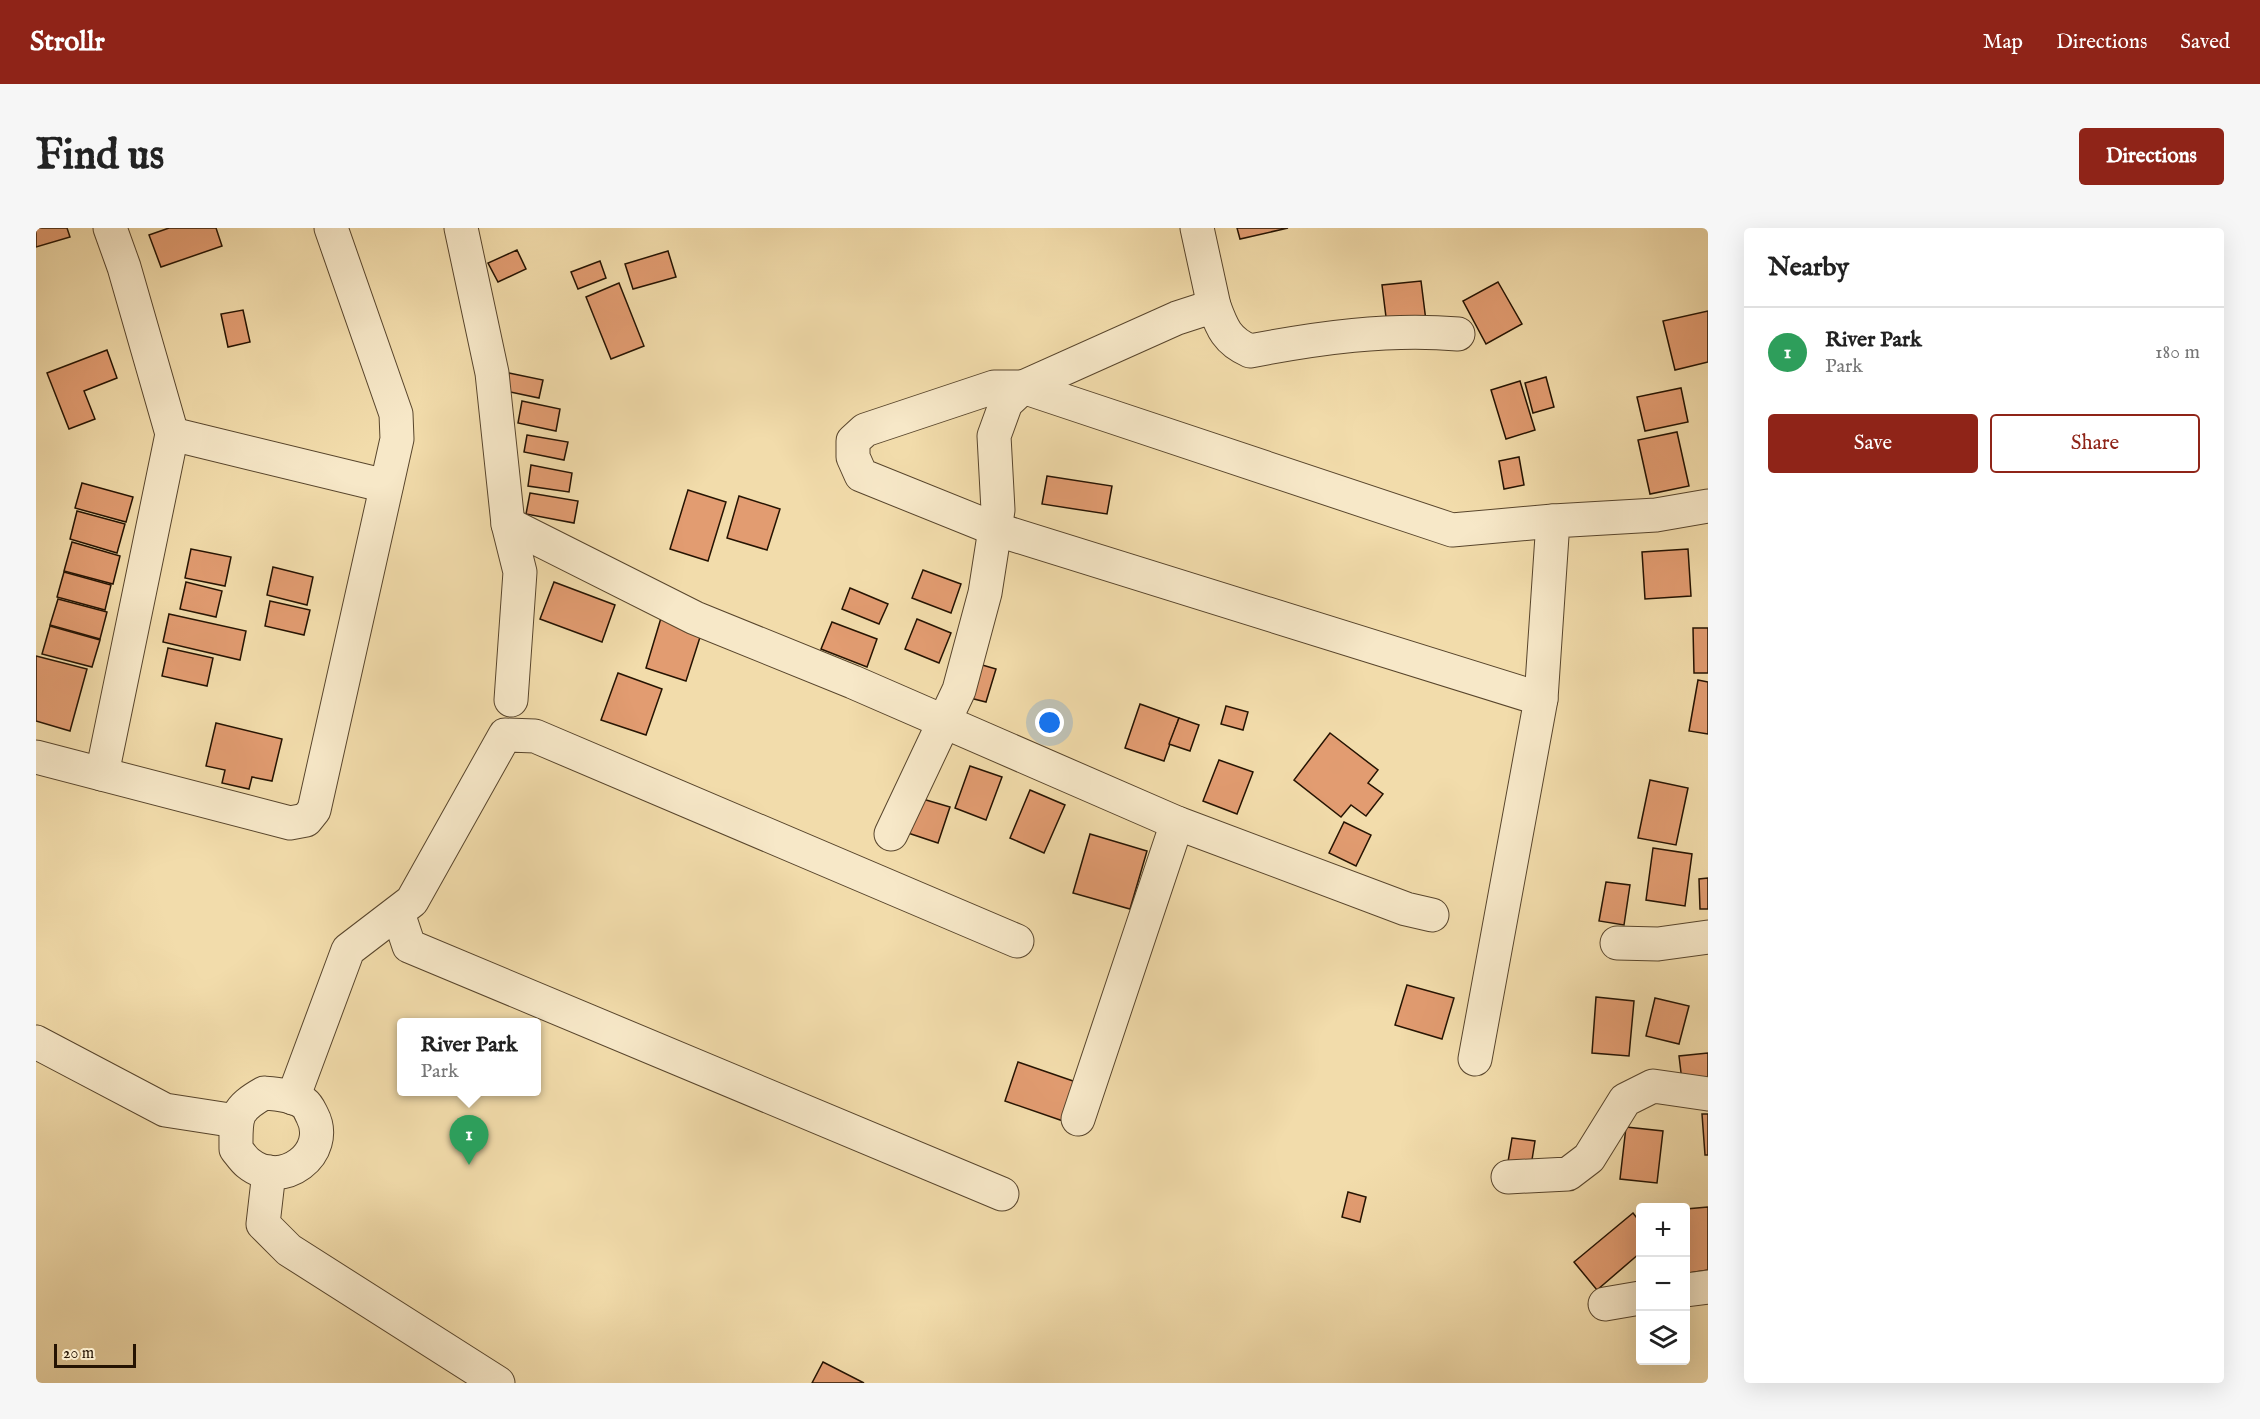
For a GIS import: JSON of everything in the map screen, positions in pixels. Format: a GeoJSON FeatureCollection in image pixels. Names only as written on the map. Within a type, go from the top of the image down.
{"type":"FeatureCollection","features":[{"type":"Feature","properties":{"kind":"street"},"geometry":{"type":"LineString","coordinates":[[102,774],[172,434],[124,267],[110,228]]}},
{"type":"Feature","properties":{"kind":"street"},"geometry":{"type":"LineString","coordinates":[[36,757],[290,823],[306,820],[314,810],[397,439],[396,414],[332,228]]}},
{"type":"Feature","properties":{"kind":"street"},"geometry":{"type":"LineString","coordinates":[[461,228],[492,373],[508,524],[520,572],[511,700]]}},
{"type":"Feature","properties":{"kind":"street"},"geometry":{"type":"LineString","coordinates":[[1197,228],[1214,306],[1221,325],[1235,345],[1250,351],[1388,331],[1422,330],[1458,334]]}},
{"type":"Feature","properties":{"kind":"street"},"geometry":{"type":"LineString","coordinates":[[891,834],[959,690],[971,648],[985,593],[998,510],[994,436],[1006,404],[1023,387],[1177,318],[1214,306]]}},
{"type":"Feature","properties":{"kind":"street"},"geometry":{"type":"LineString","coordinates":[[1541,699],[995,529],[861,475],[853,457],[853,441],[865,430],[994,387],[1023,387],[1452,530],[1656,515],[1708,506]]}},
{"type":"Feature","properties":{"kind":"street"},"geometry":{"type":"LineString","coordinates":[[172,434],[386,486]]}},
{"type":"Feature","properties":{"kind":"street"},"geometry":{"type":"LineString","coordinates":[[1475,1059],[1541,699],[1553,521]]}},
{"type":"Feature","properties":{"kind":"street"},"geometry":{"type":"LineString","coordinates":[[508,524],[695,618],[943,721],[1177,823],[1406,909],[1432,915]]}},
{"type":"Feature","properties":{"kind":"street"},"geometry":{"type":"LineString","coordinates":[[293,1098],[348,950],[412,902],[505,735],[535,736],[1017,941]]}},
{"type":"Feature","properties":{"kind":"street"},"geometry":{"type":"LineString","coordinates":[[1078,1119],[1177,823]]}},
{"type":"Feature","properties":{"kind":"street"},"geometry":{"type":"LineString","coordinates":[[398,913],[409,946],[1002,1194]]}},
{"type":"Feature","properties":{"kind":"street"},"geometry":{"type":"LineString","coordinates":[[1617,942],[1659,944],[1708,937]]}},
{"type":"Feature","properties":{"kind":"street"},"geometry":{"type":"LineString","coordinates":[[36,1042],[165,1110],[236,1121]]}},
{"type":"Feature","properties":{"kind":"street"},"geometry":{"type":"LineString","coordinates":[[1508,1177],[1568,1174],[1589,1158],[1625,1100],[1653,1086],[1708,1094]]}},
{"type":"Feature","properties":{"kind":"street"},"geometry":{"type":"LineString","coordinates":[[264,1093],[283,1094],[306,1104],[318,1126],[315,1146],[306,1160],[287,1172],[269,1173],[249,1164],[236,1149],[236,1121],[246,1103],[264,1093]]}},
{"type":"Feature","properties":{"kind":"street"},"geometry":{"type":"LineString","coordinates":[[269,1173],[263,1224],[289,1250],[498,1383]]}},
{"type":"Feature","properties":{"kind":"street"},"geometry":{"type":"LineString","coordinates":[[1690,1289],[1708,1287]]}},
{"type":"Feature","properties":{"kind":"street"},"geometry":{"type":"LineString","coordinates":[[1605,1304],[1636,1299]]}},
{"type":"Feature","properties":{"kind":"building"},"geometry":{"type":"Polygon","coordinates":[[[36,228],[67,228],[70,237],[36,247],[36,228]]]}},
{"type":"Feature","properties":{"kind":"building"},"geometry":{"type":"Polygon","coordinates":[[[169,228],[216,228],[222,246],[161,267],[149,235],[169,228]]]}},
{"type":"Feature","properties":{"kind":"building"},"geometry":{"type":"Polygon","coordinates":[[[1237,228],[1288,228],[1240,239],[1237,228]]]}},
{"type":"Feature","properties":{"kind":"building"},"geometry":{"type":"Polygon","coordinates":[[[517,250],[526,269],[498,282],[488,263],[517,250]]]}},
{"type":"Feature","properties":{"kind":"building"},"geometry":{"type":"Polygon","coordinates":[[[668,251],[676,277],[633,289],[625,264],[668,251]]]}},
{"type":"Feature","properties":{"kind":"building"},"geometry":{"type":"Polygon","coordinates":[[[600,261],[606,278],[578,289],[571,272],[600,261]]]}},
{"type":"Feature","properties":{"kind":"building"},"geometry":{"type":"Polygon","coordinates":[[[1421,281],[1426,321],[1387,325],[1382,285],[1421,281]]]}},
{"type":"Feature","properties":{"kind":"building"},"geometry":{"type":"Polygon","coordinates":[[[1498,282],[1522,324],[1486,344],[1463,301],[1498,282]]]}},
{"type":"Feature","properties":{"kind":"building"},"geometry":{"type":"Polygon","coordinates":[[[619,283],[644,346],[611,359],[586,297],[619,283]]]}},
{"type":"Feature","properties":{"kind":"building"},"geometry":{"type":"Polygon","coordinates":[[[243,310],[250,342],[228,347],[221,314],[243,310]]]}},
{"type":"Feature","properties":{"kind":"building"},"geometry":{"type":"Polygon","coordinates":[[[1708,311],[1708,362],[1675,370],[1663,321],[1708,311]]]}},
{"type":"Feature","properties":{"kind":"building"},"geometry":{"type":"Polygon","coordinates":[[[107,350],[117,378],[84,391],[95,419],[69,429],[47,373],[107,350]]]}},
{"type":"Feature","properties":{"kind":"building"},"geometry":{"type":"Polygon","coordinates":[[[509,373],[543,380],[539,398],[506,391],[509,373]]]}},
{"type":"Feature","properties":{"kind":"building"},"geometry":{"type":"Polygon","coordinates":[[[1546,377],[1554,407],[1533,413],[1525,383],[1546,377]]]}},
{"type":"Feature","properties":{"kind":"building"},"geometry":{"type":"Polygon","coordinates":[[[1520,381],[1535,430],[1506,439],[1491,390],[1520,381]]]}},
{"type":"Feature","properties":{"kind":"building"},"geometry":{"type":"Polygon","coordinates":[[[1681,388],[1688,422],[1645,431],[1637,397],[1681,388]]]}},
{"type":"Feature","properties":{"kind":"building"},"geometry":{"type":"Polygon","coordinates":[[[522,401],[560,409],[556,431],[518,423],[522,401]]]}},
{"type":"Feature","properties":{"kind":"building"},"geometry":{"type":"Polygon","coordinates":[[[1677,432],[1689,486],[1650,494],[1638,440],[1677,432]]]}},
{"type":"Feature","properties":{"kind":"building"},"geometry":{"type":"Polygon","coordinates":[[[527,435],[568,442],[564,460],[524,452],[527,435]]]}},
{"type":"Feature","properties":{"kind":"building"},"geometry":{"type":"Polygon","coordinates":[[[1519,457],[1524,485],[1504,489],[1499,461],[1519,457]]]}},
{"type":"Feature","properties":{"kind":"building"},"geometry":{"type":"Polygon","coordinates":[[[531,465],[572,473],[569,492],[528,486],[531,465]]]}},
{"type":"Feature","properties":{"kind":"building"},"geometry":{"type":"Polygon","coordinates":[[[1047,476],[1112,486],[1107,514],[1042,504],[1047,476]]]}},
{"type":"Feature","properties":{"kind":"building"},"geometry":{"type":"Polygon","coordinates":[[[82,483],[133,497],[126,522],[75,508],[82,483]]]}},
{"type":"Feature","properties":{"kind":"building"},"geometry":{"type":"Polygon","coordinates":[[[688,490],[726,502],[708,561],[670,549],[688,490]]]}},
{"type":"Feature","properties":{"kind":"building"},"geometry":{"type":"Polygon","coordinates":[[[530,493],[578,501],[574,523],[526,514],[530,493]]]}},
{"type":"Feature","properties":{"kind":"building"},"geometry":{"type":"Polygon","coordinates":[[[739,496],[780,509],[767,550],[727,538],[739,496]]]}},
{"type":"Feature","properties":{"kind":"building"},"geometry":{"type":"Polygon","coordinates":[[[77,511],[125,524],[117,553],[70,539],[77,511]]]}},
{"type":"Feature","properties":{"kind":"building"},"geometry":{"type":"Polygon","coordinates":[[[72,542],[120,556],[113,584],[64,571],[72,542]]]}},
{"type":"Feature","properties":{"kind":"building"},"geometry":{"type":"Polygon","coordinates":[[[191,549],[231,557],[225,586],[185,578],[191,549]]]}},
{"type":"Feature","properties":{"kind":"building"},"geometry":{"type":"Polygon","coordinates":[[[1688,549],[1691,596],[1645,599],[1642,552],[1688,549]]]}},
{"type":"Feature","properties":{"kind":"building"},"geometry":{"type":"Polygon","coordinates":[[[273,567],[313,577],[307,605],[267,595],[273,567]]]}},
{"type":"Feature","properties":{"kind":"building"},"geometry":{"type":"Polygon","coordinates":[[[923,570],[961,584],[951,613],[912,598],[923,570]]]}},
{"type":"Feature","properties":{"kind":"building"},"geometry":{"type":"Polygon","coordinates":[[[64,572],[111,585],[105,610],[57,597],[64,572]]]}},
{"type":"Feature","properties":{"kind":"building"},"geometry":{"type":"Polygon","coordinates":[[[186,582],[222,591],[216,617],[180,609],[186,582]]]}},
{"type":"Feature","properties":{"kind":"building"},"geometry":{"type":"Polygon","coordinates":[[[554,582],[615,605],[602,642],[540,619],[554,582]]]}},
{"type":"Feature","properties":{"kind":"building"},"geometry":{"type":"Polygon","coordinates":[[[850,588],[888,604],[879,624],[842,609],[850,588]]]}},
{"type":"Feature","properties":{"kind":"building"},"geometry":{"type":"Polygon","coordinates":[[[58,599],[107,612],[100,639],[50,625],[58,599]]]}},
{"type":"Feature","properties":{"kind":"building"},"geometry":{"type":"Polygon","coordinates":[[[270,601],[310,610],[304,635],[265,626],[270,601]]]}},
{"type":"Feature","properties":{"kind":"building"},"geometry":{"type":"Polygon","coordinates":[[[169,614],[246,631],[240,660],[163,642],[169,614]]]}},
{"type":"Feature","properties":{"kind":"building"},"geometry":{"type":"Polygon","coordinates":[[[661,618],[702,631],[686,681],[646,668],[661,618]]]}},
{"type":"Feature","properties":{"kind":"building"},"geometry":{"type":"Polygon","coordinates":[[[917,619],[951,633],[939,663],[905,649],[917,619]]]}},
{"type":"Feature","properties":{"kind":"building"},"geometry":{"type":"Polygon","coordinates":[[[832,622],[877,639],[867,667],[821,649],[832,622]]]}},
{"type":"Feature","properties":{"kind":"building"},"geometry":{"type":"Polygon","coordinates":[[[50,626],[100,640],[92,667],[42,654],[50,626]]]}},
{"type":"Feature","properties":{"kind":"building"},"geometry":{"type":"Polygon","coordinates":[[[1693,628],[1708,628],[1708,673],[1694,673],[1693,628]]]}},
{"type":"Feature","properties":{"kind":"building"},"geometry":{"type":"Polygon","coordinates":[[[168,648],[213,658],[207,686],[162,676],[168,648]]]}},
{"type":"Feature","properties":{"kind":"building"},"geometry":{"type":"Polygon","coordinates":[[[36,656],[87,669],[70,731],[36,721],[36,656]]]}},
{"type":"Feature","properties":{"kind":"building"},"geometry":{"type":"Polygon","coordinates":[[[972,662],[996,669],[986,702],[962,696],[972,662]]]}},
{"type":"Feature","properties":{"kind":"building"},"geometry":{"type":"Polygon","coordinates":[[[618,673],[662,689],[646,735],[601,720],[618,673]]]}},
{"type":"Feature","properties":{"kind":"building"},"geometry":{"type":"Polygon","coordinates":[[[1698,680],[1708,682],[1708,734],[1689,731],[1698,680]]]}},
{"type":"Feature","properties":{"kind":"building"},"geometry":{"type":"Polygon","coordinates":[[[1140,704],[1179,718],[1164,761],[1125,748],[1140,704]]]}},
{"type":"Feature","properties":{"kind":"building"},"geometry":{"type":"Polygon","coordinates":[[[1226,706],[1248,712],[1243,730],[1221,724],[1226,706]]]}},
{"type":"Feature","properties":{"kind":"building"},"geometry":{"type":"Polygon","coordinates":[[[1179,718],[1199,725],[1190,751],[1169,744],[1179,718]]]}},
{"type":"Feature","properties":{"kind":"building"},"geometry":{"type":"Polygon","coordinates":[[[216,723],[282,739],[272,781],[252,777],[249,789],[222,783],[225,770],[206,766],[216,723]]]}},
{"type":"Feature","properties":{"kind":"building"},"geometry":{"type":"Polygon","coordinates":[[[1330,733],[1378,770],[1368,783],[1383,794],[1366,816],[1351,805],[1341,817],[1294,780],[1330,733]]]}},
{"type":"Feature","properties":{"kind":"building"},"geometry":{"type":"Polygon","coordinates":[[[1219,760],[1253,772],[1237,814],[1203,801],[1219,760]]]}},
{"type":"Feature","properties":{"kind":"building"},"geometry":{"type":"Polygon","coordinates":[[[970,766],[1002,777],[986,820],[955,808],[970,766]]]}},
{"type":"Feature","properties":{"kind":"building"},"geometry":{"type":"Polygon","coordinates":[[[1650,780],[1688,788],[1676,845],[1638,838],[1650,780]]]}},
{"type":"Feature","properties":{"kind":"building"},"geometry":{"type":"Polygon","coordinates":[[[1030,790],[1065,805],[1044,853],[1010,838],[1030,790]]]}},
{"type":"Feature","properties":{"kind":"building"},"geometry":{"type":"Polygon","coordinates":[[[916,797],[950,807],[938,843],[905,832],[916,797]]]}},
{"type":"Feature","properties":{"kind":"building"},"geometry":{"type":"Polygon","coordinates":[[[1344,822],[1371,835],[1356,866],[1329,853],[1344,822]]]}},
{"type":"Feature","properties":{"kind":"building"},"geometry":{"type":"Polygon","coordinates":[[[1090,834],[1147,851],[1130,909],[1073,893],[1090,834]]]}},
{"type":"Feature","properties":{"kind":"building"},"geometry":{"type":"Polygon","coordinates":[[[1653,848],[1692,854],[1685,906],[1646,900],[1653,848]]]}},
{"type":"Feature","properties":{"kind":"building"},"geometry":{"type":"Polygon","coordinates":[[[1708,878],[1708,909],[1700,909],[1699,879],[1708,878]]]}},
{"type":"Feature","properties":{"kind":"building"},"geometry":{"type":"Polygon","coordinates":[[[1606,882],[1630,885],[1624,925],[1599,921],[1606,882]]]}},
{"type":"Feature","properties":{"kind":"building"},"geometry":{"type":"Polygon","coordinates":[[[1407,985],[1454,998],[1442,1039],[1395,1025],[1407,985]]]}},
{"type":"Feature","properties":{"kind":"building"},"geometry":{"type":"Polygon","coordinates":[[[1596,997],[1634,1001],[1629,1056],[1592,1053],[1596,997]]]}},
{"type":"Feature","properties":{"kind":"building"},"geometry":{"type":"Polygon","coordinates":[[[1655,998],[1689,1006],[1679,1044],[1646,1036],[1655,998]]]}},
{"type":"Feature","properties":{"kind":"building"},"geometry":{"type":"Polygon","coordinates":[[[1708,1053],[1708,1078],[1682,1081],[1679,1056],[1708,1053]]]}},
{"type":"Feature","properties":{"kind":"building"},"geometry":{"type":"Polygon","coordinates":[[[1018,1062],[1076,1082],[1063,1121],[1005,1101],[1018,1062]]]}},
{"type":"Feature","properties":{"kind":"building"},"geometry":{"type":"Polygon","coordinates":[[[1702,1114],[1708,1114],[1708,1155],[1705,1155],[1702,1114]]]}},
{"type":"Feature","properties":{"kind":"building"},"geometry":{"type":"Polygon","coordinates":[[[1626,1127],[1663,1131],[1657,1183],[1620,1179],[1626,1127]]]}},
{"type":"Feature","properties":{"kind":"building"},"geometry":{"type":"Polygon","coordinates":[[[1512,1138],[1535,1141],[1531,1166],[1508,1162],[1512,1138]]]}},
{"type":"Feature","properties":{"kind":"building"},"geometry":{"type":"Polygon","coordinates":[[[1348,1192],[1366,1197],[1360,1222],[1342,1217],[1348,1192]]]}},
{"type":"Feature","properties":{"kind":"building"},"geometry":{"type":"Polygon","coordinates":[[[1708,1207],[1708,1270],[1690,1273],[1690,1257],[1690,1209],[1708,1207]]]}},
{"type":"Feature","properties":{"kind":"building"},"geometry":{"type":"Polygon","coordinates":[[[1633,1213],[1636,1217],[1636,1256],[1597,1290],[1574,1262],[1633,1213]]]}},
{"type":"Feature","properties":{"kind":"building"},"geometry":{"type":"Polygon","coordinates":[[[823,1362],[864,1383],[812,1383],[823,1362]]]}},
{"type":"Feature","properties":{"kind":"place","name":"River Park"},"geometry":{"type":"Point","coordinates":[469,1165]}}]}
